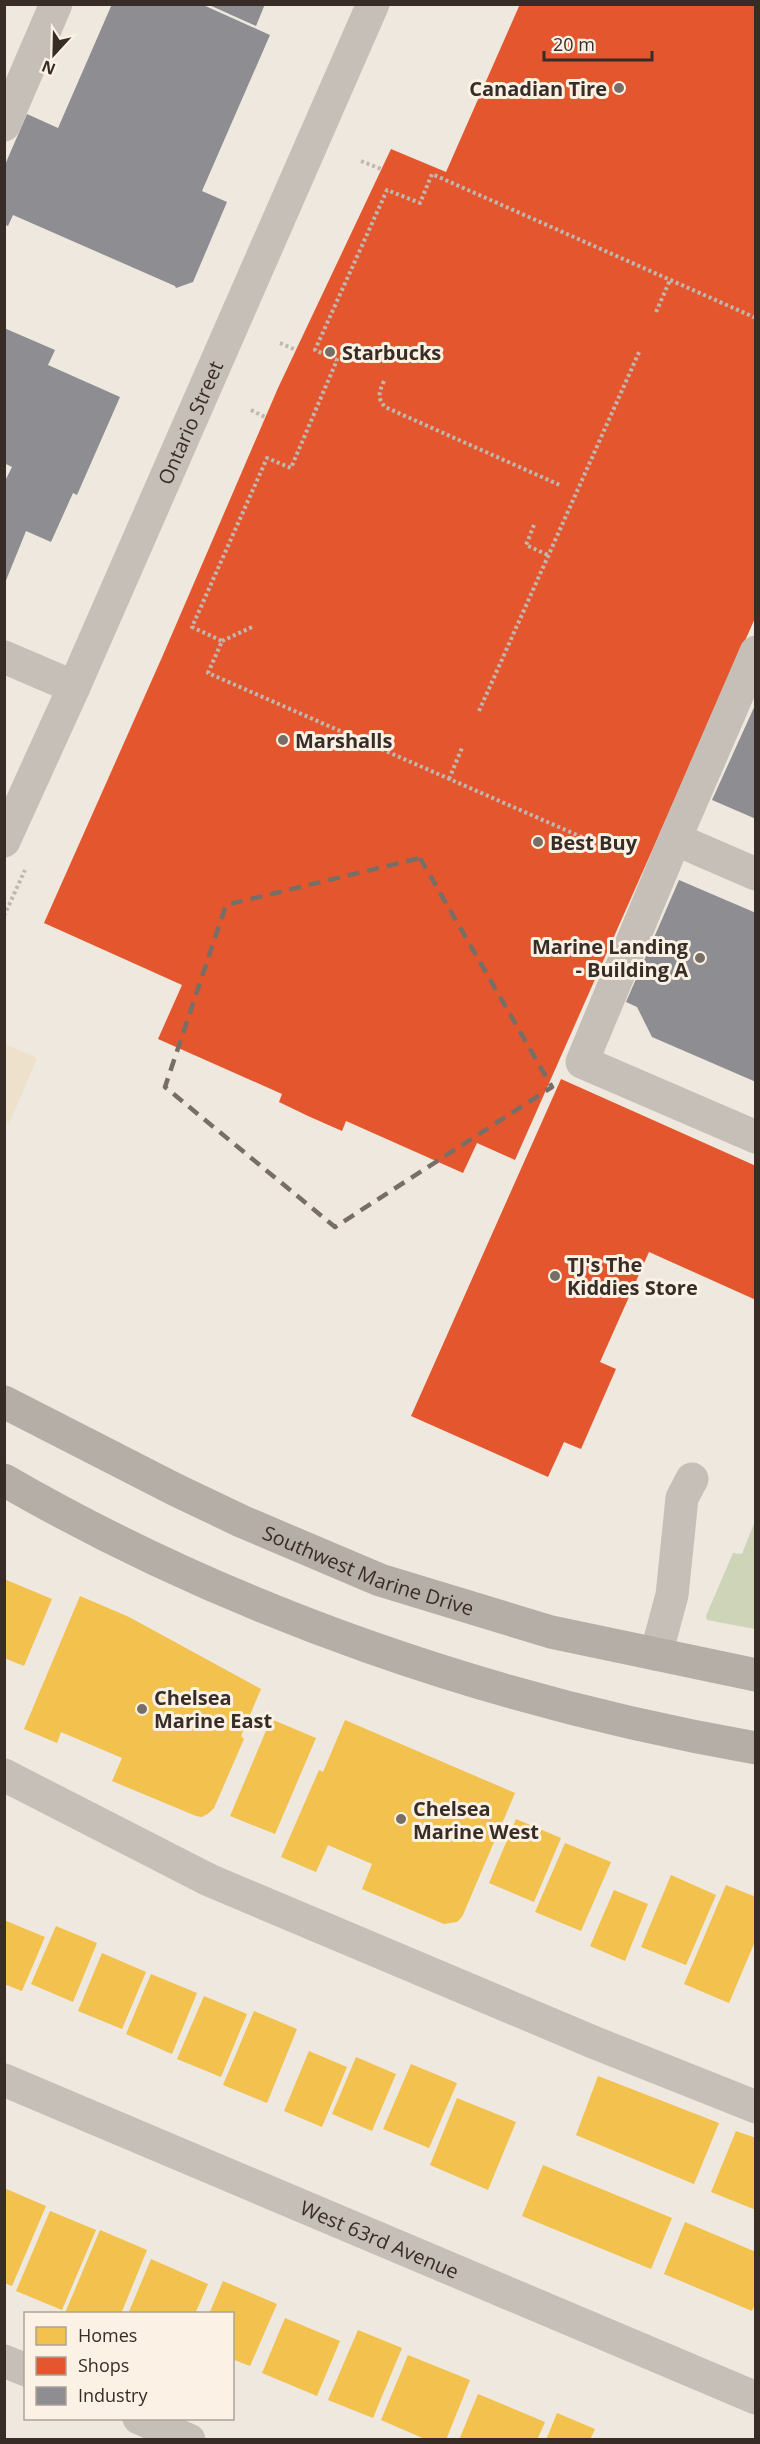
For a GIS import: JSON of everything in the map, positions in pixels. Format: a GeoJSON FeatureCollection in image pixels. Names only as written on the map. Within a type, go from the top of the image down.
{"type":"FeatureCollection","features":[{"type":"Feature","properties":{"kind":"main road","name":"Southwest Marine Drive"},"geometry":{"type":"LineString","coordinates":[[4,1402],[194,1499],[380,1580],[551,1632],[756,1675]]}},
{"type":"Feature","properties":{"kind":"main road"},"geometry":{"type":"LineString","coordinates":[[4,1480],[106,1535],[206,1581],[337,1635],[433,1670],[613,1719],[756,1748]]}},
{"type":"Feature","properties":{"kind":"street"},"geometry":{"type":"LineString","coordinates":[[4,125],[56,4]]}},
{"type":"Feature","properties":{"kind":"street","name":"Ontario Street"},"geometry":{"type":"LineString","coordinates":[[4,840],[74,687],[373,4]]}},
{"type":"Feature","properties":{"kind":"street"},"geometry":{"type":"LineString","coordinates":[[756,652],[582,1062],[756,1137]]}},
{"type":"Feature","properties":{"kind":"street"},"geometry":{"type":"LineString","coordinates":[[4,657],[74,687]]}},
{"type":"Feature","properties":{"kind":"street"},"geometry":{"type":"LineString","coordinates":[[675,839],[756,874]]}},
{"type":"Feature","properties":{"kind":"street"},"geometry":{"type":"LineString","coordinates":[[656,1654],[672,1594],[682,1498],[692,1479]]}},
{"type":"Feature","properties":{"kind":"street"},"geometry":{"type":"LineString","coordinates":[[4,1775],[209,1880],[593,2042],[756,2107]]}},
{"type":"Feature","properties":{"kind":"street","name":"West 63rd Avenue"},"geometry":{"type":"LineString","coordinates":[[4,2080],[756,2398]]}},
{"type":"Feature","properties":{"kind":"street"},"geometry":{"type":"LineString","coordinates":[[4,2361],[24,2369]]}},
{"type":"Feature","properties":{"kind":"street"},"geometry":{"type":"LineString","coordinates":[[145,2420],[189,2439]]}},
{"type":"Feature","properties":{"kind":"path"},"geometry":{"type":"LineString","coordinates":[[361,161],[381,169]]}},
{"type":"Feature","properties":{"kind":"path"},"geometry":{"type":"LineString","coordinates":[[222,641],[192,627],[267,458],[291,468],[337,360],[315,350],[387,190],[420,203],[432,174],[756,318]]}},
{"type":"Feature","properties":{"kind":"path"},"geometry":{"type":"LineString","coordinates":[[656,312],[670,280]]}},
{"type":"Feature","properties":{"kind":"path"},"geometry":{"type":"LineString","coordinates":[[280,343],[296,350]]}},
{"type":"Feature","properties":{"kind":"path"},"geometry":{"type":"LineString","coordinates":[[479,711],[640,350]]}},
{"type":"Feature","properties":{"kind":"path"},"geometry":{"type":"LineString","coordinates":[[384,381],[380,391],[380,400],[385,407],[562,486]]}},
{"type":"Feature","properties":{"kind":"path"},"geometry":{"type":"LineString","coordinates":[[251,410],[266,417]]}},
{"type":"Feature","properties":{"kind":"path"},"geometry":{"type":"LineString","coordinates":[[534,525],[526,545],[548,555]]}},
{"type":"Feature","properties":{"kind":"path"},"geometry":{"type":"LineString","coordinates":[[252,627],[222,641],[207,673],[593,842]]}},
{"type":"Feature","properties":{"kind":"path"},"geometry":{"type":"LineString","coordinates":[[449,779],[462,748]]}},
{"type":"Feature","properties":{"kind":"highlighted area"},"geometry":{"type":"Polygon","coordinates":[[[420,858],[552,1087],[335,1227],[165,1087],[226,905],[420,858]]]}},
{"type":"Feature","properties":{"kind":"green space"},"geometry":{"type":"Polygon","coordinates":[[[755,1521],[755,1629],[707,1620],[706,1616],[733,1553],[742,1554],[755,1521]]]}},
{"type":"Feature","properties":{"kind":"shaded area"},"geometry":{"type":"Polygon","coordinates":[[[5,1044],[37,1058],[9,1124],[5,1122],[5,1044]]]}},
{"type":"Feature","properties":{"kind":"building: Homes"},"geometry":{"type":"Polygon","coordinates":[[[4,1579],[52,1599],[24,1666],[4,1658],[4,1579]]]}},
{"type":"Feature","properties":{"kind":"building: Homes","name":"Chelsea Marine East"},"geometry":{"type":"Polygon","coordinates":[[[80,1596],[129,1617],[261,1689],[241,1736],[244,1739],[214,1808],[209,1813],[202,1817],[196,1816],[112,1781],[122,1758],[61,1732],[57,1743],[24,1729],[80,1596]]]}},
{"type":"Feature","properties":{"kind":"building: Homes"},"geometry":{"type":"Polygon","coordinates":[[[271,1719],[316,1738],[275,1834],[230,1816],[271,1719]]]}},
{"type":"Feature","properties":{"kind":"building: Homes","name":"Chelsea Marine West"},"geometry":{"type":"Polygon","coordinates":[[[345,1720],[515,1793],[462,1917],[457,1922],[444,1924],[362,1889],[372,1864],[328,1845],[316,1872],[281,1857],[319,1770],[323,1772],[345,1720]]]}},
{"type":"Feature","properties":{"kind":"building: Homes"},"geometry":{"type":"Polygon","coordinates":[[[516,1819],[561,1838],[534,1902],[489,1883],[516,1819]]]}},
{"type":"Feature","properties":{"kind":"building: Homes"},"geometry":{"type":"Polygon","coordinates":[[[565,1843],[611,1862],[581,1931],[535,1912],[565,1843]]]}},
{"type":"Feature","properties":{"kind":"building: Homes"},"geometry":{"type":"Polygon","coordinates":[[[671,1875],[716,1895],[686,1965],[641,1947],[671,1875]]]}},
{"type":"Feature","properties":{"kind":"building: Homes"},"geometry":{"type":"Polygon","coordinates":[[[726,1885],[756,1897],[756,1939],[729,2003],[684,1984],[726,1885]]]}},
{"type":"Feature","properties":{"kind":"building: Homes"},"geometry":{"type":"Polygon","coordinates":[[[614,1890],[648,1904],[625,1961],[590,1946],[614,1890]]]}},
{"type":"Feature","properties":{"kind":"building: Homes"},"geometry":{"type":"Polygon","coordinates":[[[4,1920],[45,1937],[22,1991],[4,1984],[4,1920]]]}},
{"type":"Feature","properties":{"kind":"building: Homes"},"geometry":{"type":"Polygon","coordinates":[[[56,1926],[97,1943],[73,2002],[31,1984],[56,1926]]]}},
{"type":"Feature","properties":{"kind":"building: Homes"},"geometry":{"type":"Polygon","coordinates":[[[102,1953],[146,1972],[122,2029],[78,2011],[102,1953]]]}},
{"type":"Feature","properties":{"kind":"building: Homes"},"geometry":{"type":"Polygon","coordinates":[[[151,1974],[197,1993],[172,2054],[126,2034],[151,1974]]]}},
{"type":"Feature","properties":{"kind":"building: Homes"},"geometry":{"type":"Polygon","coordinates":[[[204,1996],[247,2014],[221,2077],[177,2059],[204,1996]]]}},
{"type":"Feature","properties":{"kind":"building: Homes"},"geometry":{"type":"Polygon","coordinates":[[[254,2011],[297,2029],[267,2103],[223,2085],[254,2011]]]}},
{"type":"Feature","properties":{"kind":"building: Homes"},"geometry":{"type":"Polygon","coordinates":[[[309,2051],[347,2067],[322,2127],[284,2111],[309,2051]]]}},
{"type":"Feature","properties":{"kind":"building: Homes"},"geometry":{"type":"Polygon","coordinates":[[[356,2057],[396,2074],[372,2131],[332,2114],[356,2057]]]}},
{"type":"Feature","properties":{"kind":"building: Homes"},"geometry":{"type":"Polygon","coordinates":[[[411,2064],[457,2083],[429,2148],[383,2129],[411,2064]]]}},
{"type":"Feature","properties":{"kind":"building: Homes"},"geometry":{"type":"Polygon","coordinates":[[[598,2076],[719,2123],[694,2184],[576,2135],[598,2076]]]}},
{"type":"Feature","properties":{"kind":"building: Homes"},"geometry":{"type":"Polygon","coordinates":[[[457,2098],[516,2122],[488,2190],[430,2165],[457,2098]]]}},
{"type":"Feature","properties":{"kind":"building: Homes"},"geometry":{"type":"Polygon","coordinates":[[[736,2131],[756,2138],[756,2210],[711,2192],[736,2131]]]}},
{"type":"Feature","properties":{"kind":"building: Homes"},"geometry":{"type":"Polygon","coordinates":[[[543,2165],[672,2218],[651,2269],[522,2216],[543,2165]]]}},
{"type":"Feature","properties":{"kind":"building: Homes"},"geometry":{"type":"Polygon","coordinates":[[[4,2188],[46,2206],[12,2286],[4,2283],[4,2188]]]}},
{"type":"Feature","properties":{"kind":"building: Homes"},"geometry":{"type":"Polygon","coordinates":[[[50,2211],[96,2230],[62,2310],[16,2291],[50,2211]]]}},
{"type":"Feature","properties":{"kind":"building: Homes"},"geometry":{"type":"Polygon","coordinates":[[[685,2222],[756,2252],[756,2301],[752,2311],[664,2274],[685,2222]]]}},
{"type":"Feature","properties":{"kind":"building: Homes"},"geometry":{"type":"Polygon","coordinates":[[[100,2230],[147,2250],[122,2312],[65,2312],[100,2230]]]}},
{"type":"Feature","properties":{"kind":"building: Homes"},"geometry":{"type":"Polygon","coordinates":[[[151,2259],[208,2284],[196,2312],[129,2312],[151,2259]]]}},
{"type":"Feature","properties":{"kind":"building: Homes"},"geometry":{"type":"Polygon","coordinates":[[[223,2281],[277,2304],[250,2366],[234,2360],[234,2312],[210,2312],[223,2281]]]}},
{"type":"Feature","properties":{"kind":"building: Homes"},"geometry":{"type":"Polygon","coordinates":[[[285,2318],[340,2341],[317,2396],[262,2373],[285,2318]]]}},
{"type":"Feature","properties":{"kind":"building: Homes"},"geometry":{"type":"Polygon","coordinates":[[[358,2330],[402,2348],[373,2418],[328,2400],[358,2330]]]}},
{"type":"Feature","properties":{"kind":"building: Homes"},"geometry":{"type":"Polygon","coordinates":[[[408,2355],[470,2380],[446,2440],[427,2440],[381,2420],[408,2355]]]}},
{"type":"Feature","properties":{"kind":"building: Homes"},"geometry":{"type":"Polygon","coordinates":[[[478,2394],[545,2422],[537,2440],[459,2440],[478,2394]]]}},
{"type":"Feature","properties":{"kind":"building: Homes"},"geometry":{"type":"Polygon","coordinates":[[[557,2413],[595,2429],[590,2440],[546,2440],[557,2413]]]}},
{"type":"Feature","properties":{"kind":"building: Shops"},"geometry":{"type":"Polygon","coordinates":[[[520,4],[756,4],[756,616],[515,1160],[477,1143],[463,1173],[346,1121],[342,1131],[279,1102],[282,1094],[158,1039],[182,985],[44,923],[278,388],[391,149],[446,172],[520,4]]]}},
{"type":"Feature","properties":{"kind":"building: Shops","name":"TJ's The Kiddies Store"},"geometry":{"type":"Polygon","coordinates":[[[561,1079],[756,1166],[756,1300],[649,1252],[600,1362],[616,1369],[581,1449],[564,1442],[548,1477],[411,1416],[561,1079]]]}},
{"type":"Feature","properties":{"kind":"building: Industry"},"geometry":{"type":"Polygon","coordinates":[[[112,4],[201,4],[270,35],[202,191],[227,202],[193,282],[176,288],[13,215],[8,226],[4,224],[4,167],[27,114],[58,128],[112,4]]]}},
{"type":"Feature","properties":{"kind":"building: Industry"},"geometry":{"type":"Polygon","coordinates":[[[207,4],[265,4],[256,26],[207,4]]]}},
{"type":"Feature","properties":{"kind":"building: Industry"},"geometry":{"type":"Polygon","coordinates":[[[4,328],[55,350],[48,365],[120,397],[77,495],[73,493],[51,542],[26,531],[5,583],[4,483],[12,467],[4,463],[4,328]]]}},
{"type":"Feature","properties":{"kind":"building: Industry"},"geometry":{"type":"Polygon","coordinates":[[[756,703],[756,819],[712,800],[756,703]]]}},
{"type":"Feature","properties":{"kind":"building: Industry","name":"Marine Landing - Building A"},"geometry":{"type":"Polygon","coordinates":[[[679,880],[756,913],[756,1082],[652,1037],[637,1007],[626,1002],[679,880]]]}},
{"type":"Feature","properties":{"kind":"place","name":"Canadian Tire"},"geometry":{"type":"Point","coordinates":[619,88]}},
{"type":"Feature","properties":{"kind":"place","name":"Starbucks"},"geometry":{"type":"Point","coordinates":[330,352]}},
{"type":"Feature","properties":{"kind":"place","name":"Marshalls"},"geometry":{"type":"Point","coordinates":[283,740]}},
{"type":"Feature","properties":{"kind":"place","name":"Best Buy"},"geometry":{"type":"Point","coordinates":[538,842]}},
{"type":"Feature","properties":{"kind":"place","name":"Marine Landing - Building A"},"geometry":{"type":"Point","coordinates":[700,958]}},
{"type":"Feature","properties":{"kind":"place","name":"TJ's The Kiddies Store"},"geometry":{"type":"Point","coordinates":[555,1276]}},
{"type":"Feature","properties":{"kind":"place","name":"Chelsea Marine East"},"geometry":{"type":"Point","coordinates":[142,1709]}},
{"type":"Feature","properties":{"kind":"place","name":"Chelsea Marine West"},"geometry":{"type":"Point","coordinates":[401,1819]}}]}
